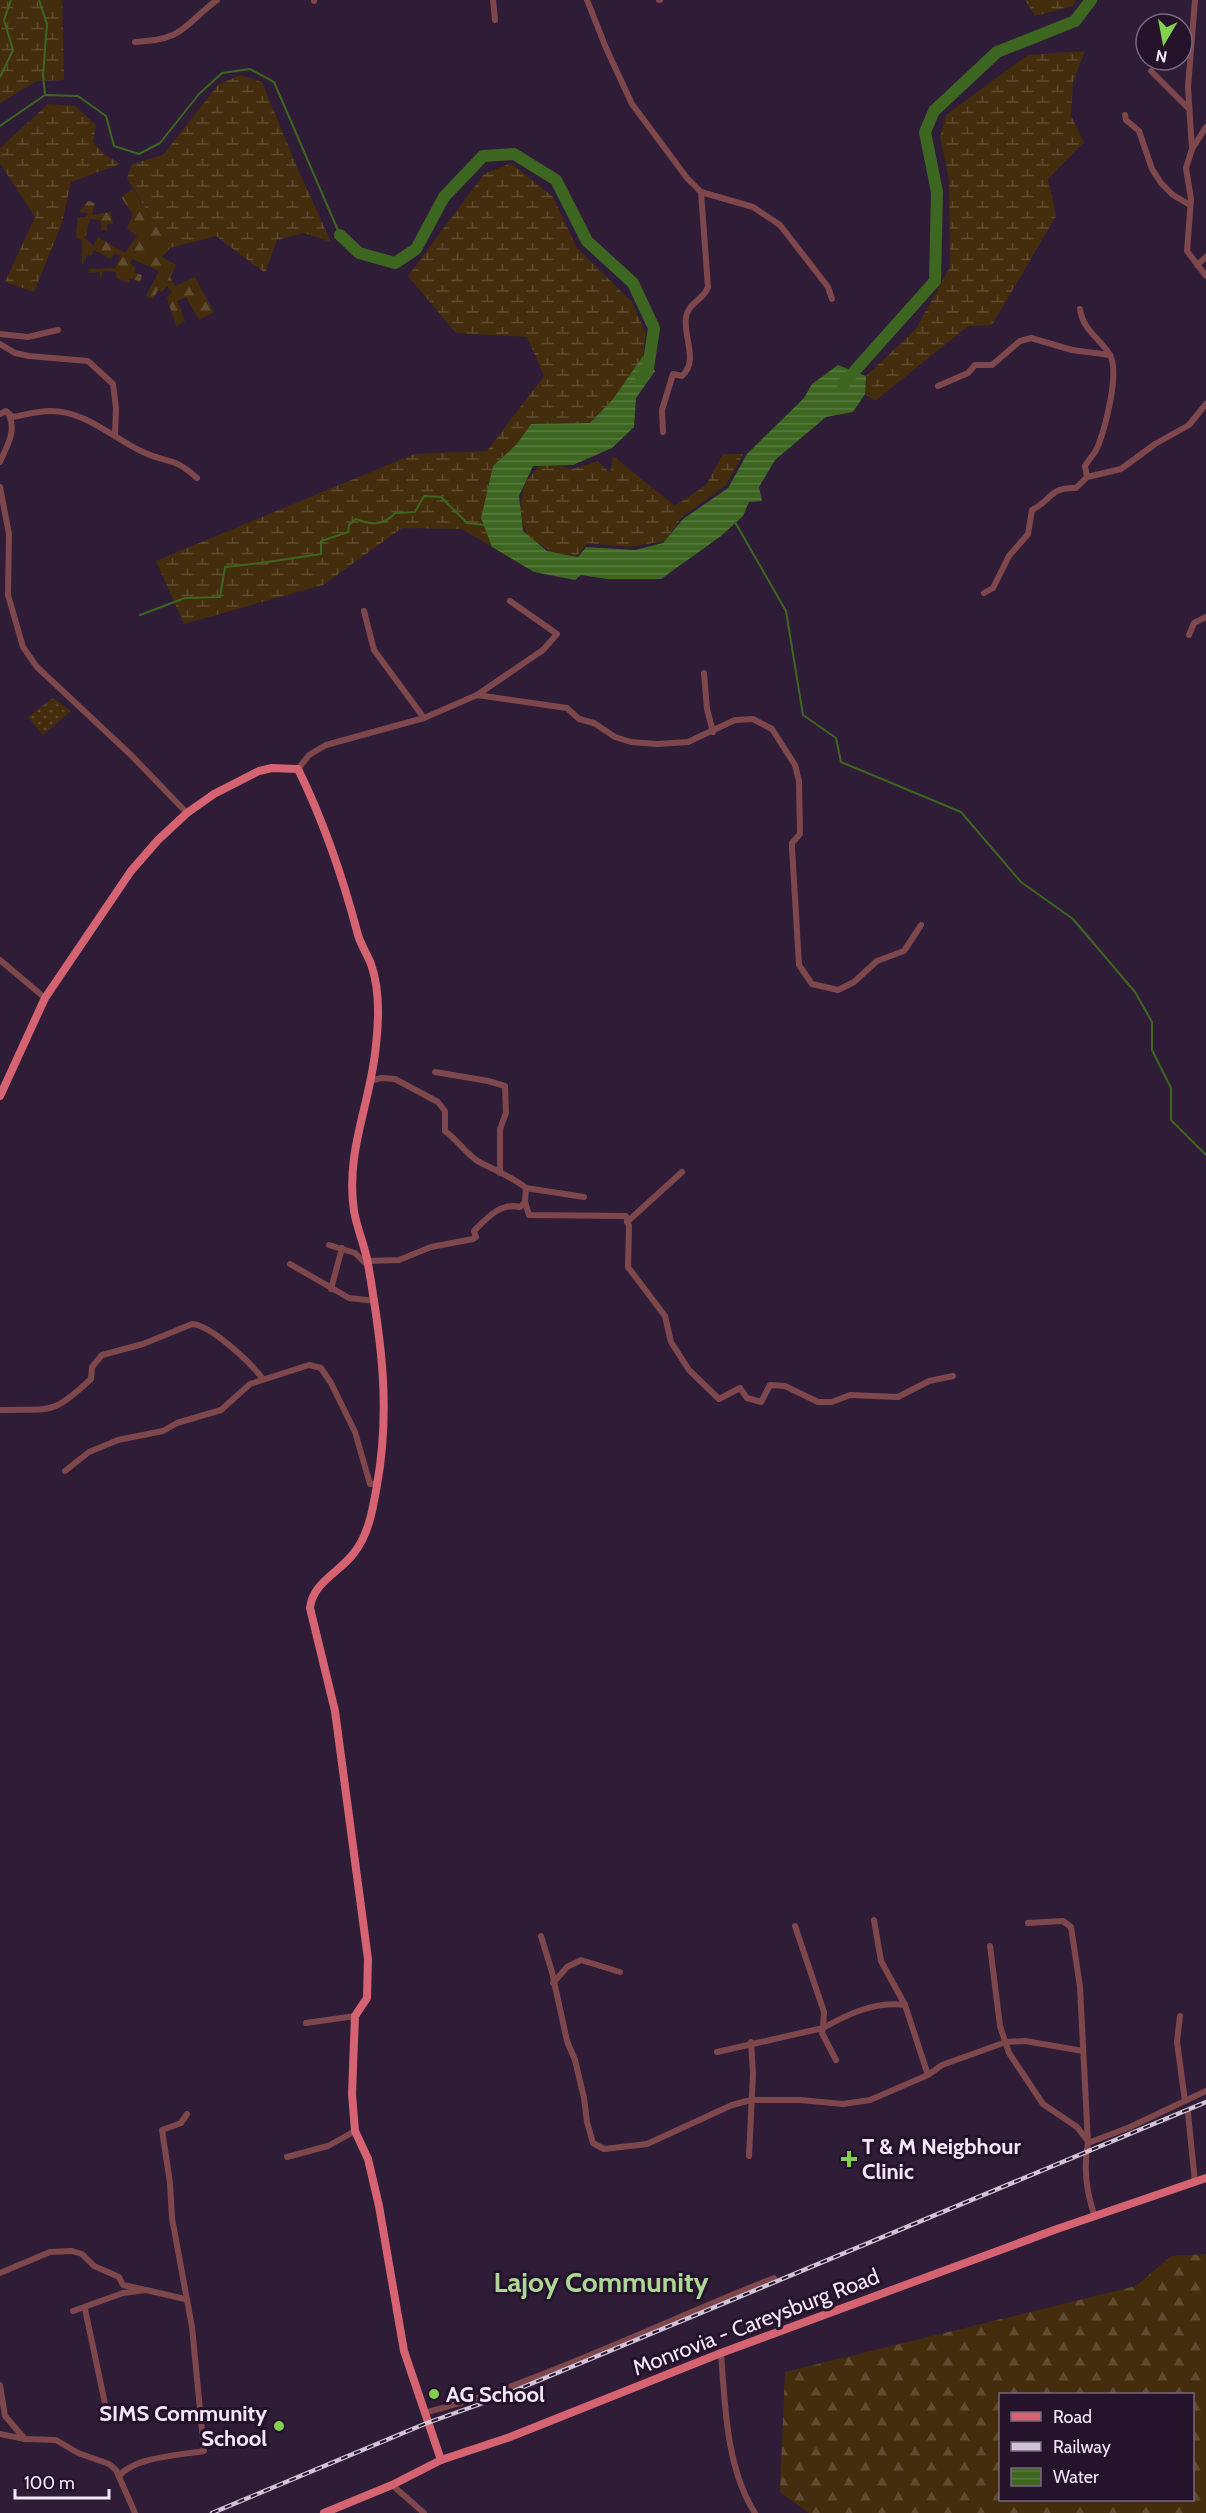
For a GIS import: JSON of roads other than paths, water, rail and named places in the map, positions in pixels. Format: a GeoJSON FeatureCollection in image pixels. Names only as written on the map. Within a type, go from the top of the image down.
{"type":"FeatureCollection","features":[{"type":"Feature","properties":{"kind":"main road"},"geometry":{"type":"LineString","coordinates":[[0,1096],[45,998],[131,870],[187,813],[214,794],[259,771],[297,769],[335,855],[350,898],[359,938],[371,966],[378,1022],[376,1048],[353,1149],[352,1178],[354,1211],[368,1265],[385,1367],[385,1409],[378,1483],[363,1539],[341,1568],[318,1586],[310,1608],[336,1711],[369,1959],[367,1998],[355,2016],[352,2094],[355,2131],[368,2159],[402,2341],[441,2460]]}},
{"type":"Feature","properties":{"kind":"main road","name":"Monrovia - Careysburg Road"},"geometry":{"type":"LineString","coordinates":[[324,2513],[392,2485],[441,2460],[510,2437],[721,2353],[1206,2178]]}},
{"type":"Feature","properties":{"kind":"street"},"geometry":{"type":"LineString","coordinates":[[135,42],[164,40],[178,34],[217,0]]}},
{"type":"Feature","properties":{"kind":"street"},"geometry":{"type":"LineString","coordinates":[[493,0],[495,20]]}},
{"type":"Feature","properties":{"kind":"street"},"geometry":{"type":"LineString","coordinates":[[587,0],[610,58],[632,104],[658,142],[701,192],[753,207],[780,225],[828,287],[832,299]]}},
{"type":"Feature","properties":{"kind":"street"},"geometry":{"type":"LineString","coordinates":[[1192,149],[1189,109],[1195,0]]}},
{"type":"Feature","properties":{"kind":"street"},"geometry":{"type":"LineString","coordinates":[[1152,72],[1189,109]]}},
{"type":"Feature","properties":{"kind":"street"},"geometry":{"type":"LineString","coordinates":[[1125,115],[1126,120],[1139,131],[1152,169],[1161,183],[1173,195],[1190,205]]}},
{"type":"Feature","properties":{"kind":"street"},"geometry":{"type":"LineString","coordinates":[[1206,127],[1192,149],[1186,168],[1191,186],[1187,251],[1206,276]]}},
{"type":"Feature","properties":{"kind":"street"},"geometry":{"type":"LineString","coordinates":[[663,432],[662,411],[673,374],[682,376],[690,364],[685,328],[687,311],[706,293],[708,287],[701,192]]}},
{"type":"Feature","properties":{"kind":"street"},"geometry":{"type":"LineString","coordinates":[[1197,265],[1206,257]]}},
{"type":"Feature","properties":{"kind":"street"},"geometry":{"type":"LineString","coordinates":[[1080,309],[1087,329],[1110,356],[1113,369],[1111,392],[1099,443],[1085,466],[1087,477]]}},
{"type":"Feature","properties":{"kind":"street"},"geometry":{"type":"LineString","coordinates":[[0,334],[28,337],[58,330]]}},
{"type":"Feature","properties":{"kind":"street"},"geometry":{"type":"LineString","coordinates":[[938,386],[968,373],[975,365],[992,365],[1020,341],[1030,338],[1072,350],[1110,356]]}},
{"type":"Feature","properties":{"kind":"street"},"geometry":{"type":"LineString","coordinates":[[0,344],[15,353],[29,356],[88,361],[113,384],[116,408],[115,435]]}},
{"type":"Feature","properties":{"kind":"street"},"geometry":{"type":"LineString","coordinates":[[984,593],[993,588],[1009,556],[1028,534],[1032,510],[1053,492],[1059,488],[1076,488],[1087,477],[1121,470],[1155,444],[1189,425],[1206,404]]}},
{"type":"Feature","properties":{"kind":"street"},"geometry":{"type":"LineString","coordinates":[[3,412],[13,417],[43,411],[62,412],[79,417],[143,452],[177,462],[197,478]]}},
{"type":"Feature","properties":{"kind":"street"},"geometry":{"type":"LineString","coordinates":[[0,462],[13,427],[3,412]]}},
{"type":"Feature","properties":{"kind":"street"},"geometry":{"type":"LineString","coordinates":[[0,487],[9,534],[8,595],[23,647],[37,667],[131,755],[187,813]]}},
{"type":"Feature","properties":{"kind":"street"},"geometry":{"type":"LineString","coordinates":[[297,769],[309,755],[326,745],[424,717],[477,695],[543,650],[557,634],[510,601]]}},
{"type":"Feature","properties":{"kind":"street"},"geometry":{"type":"LineString","coordinates":[[364,611],[374,650],[424,717]]}},
{"type":"Feature","properties":{"kind":"street"},"geometry":{"type":"LineString","coordinates":[[1189,634],[1194,623],[1206,617]]}},
{"type":"Feature","properties":{"kind":"street"},"geometry":{"type":"LineString","coordinates":[[704,673],[707,709],[713,732]]}},
{"type":"Feature","properties":{"kind":"street"},"geometry":{"type":"LineString","coordinates":[[477,695],[567,708],[579,719],[594,723],[615,736],[631,742],[657,744],[688,742],[735,720],[753,718],[772,729],[795,765],[799,781],[800,834],[792,843],[799,965],[812,984],[838,990],[854,982],[877,961],[904,951],[921,925]]}},
{"type":"Feature","properties":{"kind":"street"},"geometry":{"type":"LineString","coordinates":[[0,960],[45,998]]}},
{"type":"Feature","properties":{"kind":"street"},"geometry":{"type":"LineString","coordinates":[[435,1072],[505,1086],[506,1113],[500,1129],[500,1173]]}},
{"type":"Feature","properties":{"kind":"street"},"geometry":{"type":"LineString","coordinates":[[369,1081],[381,1078],[395,1079],[438,1102],[444,1111],[445,1131],[472,1156],[515,1179],[526,1188],[584,1197]]}},
{"type":"Feature","properties":{"kind":"street"},"geometry":{"type":"LineString","coordinates":[[627,1222],[682,1172]]}},
{"type":"Feature","properties":{"kind":"street"},"geometry":{"type":"LineString","coordinates":[[526,1188],[525,1202],[529,1215],[626,1216],[628,1267],[665,1316],[671,1342],[689,1370],[719,1399],[740,1388],[747,1398],[761,1402],[770,1385],[785,1386],[818,1402],[832,1402],[850,1395],[898,1397],[929,1381],[952,1376]]}},
{"type":"Feature","properties":{"kind":"street"},"geometry":{"type":"LineString","coordinates":[[329,1245],[362,1257],[368,1265],[399,1260],[431,1247],[473,1239],[476,1237],[474,1231],[486,1218],[505,1207],[520,1207],[525,1202]]}},
{"type":"Feature","properties":{"kind":"street"},"geometry":{"type":"LineString","coordinates":[[331,1289],[342,1248]]}},
{"type":"Feature","properties":{"kind":"street"},"geometry":{"type":"LineString","coordinates":[[290,1264],[349,1298],[375,1301]]}},
{"type":"Feature","properties":{"kind":"street"},"geometry":{"type":"LineString","coordinates":[[0,1410],[44,1411],[56,1408],[91,1379],[92,1367],[102,1355],[143,1344],[192,1324],[232,1347],[263,1379]]}},
{"type":"Feature","properties":{"kind":"street"},"geometry":{"type":"LineString","coordinates":[[65,1471],[89,1452],[108,1444],[163,1431],[177,1422],[221,1410],[250,1384],[300,1366],[309,1365],[321,1368],[355,1432],[370,1484],[378,1483]]}},
{"type":"Feature","properties":{"kind":"street"},"geometry":{"type":"LineString","coordinates":[[874,1920],[881,1961],[905,2005],[928,2075]]}},
{"type":"Feature","properties":{"kind":"street"},"geometry":{"type":"LineString","coordinates":[[1028,1923],[1063,1921],[1071,1927],[1080,1987],[1088,2143],[1085,2159],[1087,2189],[1095,2217]]}},
{"type":"Feature","properties":{"kind":"street"},"geometry":{"type":"LineString","coordinates":[[795,1926],[824,2012],[822,2033],[836,2060]]}},
{"type":"Feature","properties":{"kind":"street"},"geometry":{"type":"LineString","coordinates":[[541,1936],[584,2098],[593,2143],[604,2150],[647,2144],[732,2105],[751,2100],[858,2103],[928,2075],[942,2065],[1006,2042],[1024,2041],[1083,2051]]}},
{"type":"Feature","properties":{"kind":"street"},"geometry":{"type":"LineString","coordinates":[[990,1946],[1000,2026],[1009,2053],[1033,2085],[1040,2100],[1082,2131],[1088,2143]]}},
{"type":"Feature","properties":{"kind":"street"},"geometry":{"type":"LineString","coordinates":[[553,1983],[567,1967],[581,1960],[620,1972]]}},
{"type":"Feature","properties":{"kind":"street"},"geometry":{"type":"LineString","coordinates":[[717,2052],[751,2042],[823,2028],[850,2012],[891,2003],[905,2005]]}},
{"type":"Feature","properties":{"kind":"street"},"geometry":{"type":"LineString","coordinates":[[306,2023],[355,2016]]}},
{"type":"Feature","properties":{"kind":"street"},"geometry":{"type":"LineString","coordinates":[[1179,2016],[1177,2042],[1185,2101]]}},
{"type":"Feature","properties":{"kind":"street"},"geometry":{"type":"LineString","coordinates":[[749,2156],[753,2074],[751,2042]]}},
{"type":"Feature","properties":{"kind":"street"},"geometry":{"type":"LineString","coordinates":[[1088,2143],[1130,2127],[1206,2091]]}},
{"type":"Feature","properties":{"kind":"street"},"geometry":{"type":"LineString","coordinates":[[1188,2113],[1195,2182]]}},
{"type":"Feature","properties":{"kind":"street"},"geometry":{"type":"LineString","coordinates":[[119,2476],[125,2468],[144,2461],[204,2451],[192,2327],[185,2299],[172,2218],[162,2130],[181,2122],[187,2114]]}},
{"type":"Feature","properties":{"kind":"street"},"geometry":{"type":"LineString","coordinates":[[286,2157],[328,2146],[355,2131]]}},
{"type":"Feature","properties":{"kind":"street"},"geometry":{"type":"LineString","coordinates":[[0,2273],[50,2252],[72,2251],[82,2254],[94,2266],[120,2277],[123,2286],[185,2299]]}},
{"type":"Feature","properties":{"kind":"street"},"geometry":{"type":"LineString","coordinates":[[424,2413],[496,2392],[686,2312],[774,2278]]}},
{"type":"Feature","properties":{"kind":"street"},"geometry":{"type":"LineString","coordinates":[[73,2312],[123,2293],[146,2290]]}},
{"type":"Feature","properties":{"kind":"street"},"geometry":{"type":"LineString","coordinates":[[85,2309],[107,2413]]}},
{"type":"Feature","properties":{"kind":"street"},"geometry":{"type":"LineString","coordinates":[[721,2353],[726,2415],[733,2451],[740,2483],[755,2513]]}},
{"type":"Feature","properties":{"kind":"street"},"geometry":{"type":"LineString","coordinates":[[0,2385],[5,2416],[25,2439]]}},
{"type":"Feature","properties":{"kind":"street"},"geometry":{"type":"LineString","coordinates":[[0,2434],[25,2439],[56,2440],[78,2453],[109,2464],[119,2476],[135,2513]]}},
{"type":"Feature","properties":{"kind":"street"},"geometry":{"type":"LineString","coordinates":[[392,2485],[424,2513]]}},
{"type":"Feature","properties":{"kind":"water"},"geometry":{"type":"Polygon","coordinates":[[[643,356],[655,371],[636,398],[634,427],[612,448],[573,465],[533,466],[519,496],[523,531],[547,551],[578,557],[586,547],[635,550],[663,543],[683,519],[728,488],[747,454],[804,398],[812,384],[838,365],[866,376],[865,394],[853,412],[826,417],[775,460],[759,487],[762,501],[749,502],[743,516],[721,536],[661,579],[607,579],[581,575],[575,580],[534,572],[492,547],[481,518],[493,466],[517,444],[531,424],[590,423],[613,399],[643,356]]]}},
{"type":"Feature","properties":{"kind":"waterway"},"geometry":{"type":"LineString","coordinates":[[0,77],[13,50],[4,20],[11,0]]}},
{"type":"Feature","properties":{"kind":"waterway"},"geometry":{"type":"LineString","coordinates":[[39,0],[47,24],[43,75],[45,94]]}},
{"type":"Feature","properties":{"kind":"waterway"},"geometry":{"type":"LineString","coordinates":[[843,384],[935,281],[937,192],[925,132],[934,111],[997,52],[1075,21],[1091,0]]}},
{"type":"Feature","properties":{"kind":"waterway"},"geometry":{"type":"LineString","coordinates":[[0,126],[45,95],[78,96],[106,116],[114,146],[139,154],[160,143],[199,94],[222,73],[250,69],[274,82],[340,235]]}},
{"type":"Feature","properties":{"kind":"waterway"},"geometry":{"type":"LineString","coordinates":[[340,235],[359,253],[395,263],[416,249],[444,197],[483,156],[514,154],[556,180],[587,241],[633,283],[654,328],[648,368],[641,377]]}},
{"type":"Feature","properties":{"kind":"waterway"},"geometry":{"type":"LineString","coordinates":[[140,615],[185,598],[220,597],[225,567],[321,554],[321,541],[348,532],[349,525],[356,519],[377,523],[395,513],[415,512],[424,496],[441,497],[467,523],[485,525]]}},
{"type":"Feature","properties":{"kind":"waterway"},"geometry":{"type":"LineString","coordinates":[[735,522],[786,611],[803,715],[836,738],[841,762],[961,812],[1021,882],[1073,919],[1135,992],[1152,1022],[1152,1050],[1171,1088],[1171,1120],[1206,1155]]}},
{"type":"Feature","properties":{"kind":"railway"},"geometry":{"type":"LineString","coordinates":[[212,2513],[427,2423],[497,2398],[1206,2102]]}},
{"type":"Feature","properties":{"kind":"place","name":"T & M Neigbhour Clinic"},"geometry":{"type":"Point","coordinates":[849,2159]}},
{"type":"Feature","properties":{"kind":"place","name":"AG School"},"geometry":{"type":"Point","coordinates":[434,2394]}},
{"type":"Feature","properties":{"kind":"place","name":"SIMS Community School"},"geometry":{"type":"Point","coordinates":[279,2426]}},
{"type":"Feature","properties":{"kind":"district","name":"Lajoy Community"},"geometry":{"type":"Point","coordinates":[601,2282]}}]}
